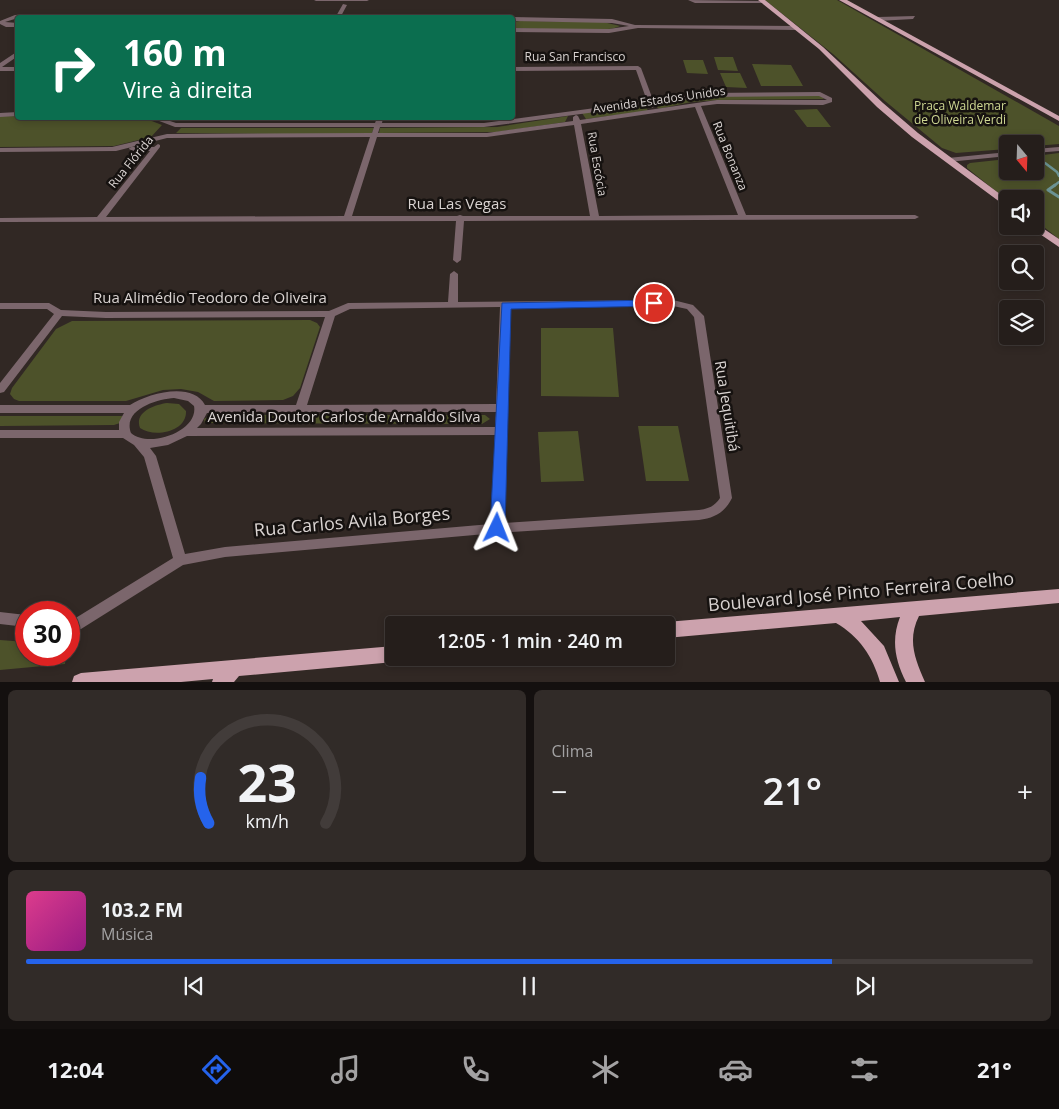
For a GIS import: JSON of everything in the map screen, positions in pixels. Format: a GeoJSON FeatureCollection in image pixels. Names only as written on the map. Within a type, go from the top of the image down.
{"type":"FeatureCollection","features":[{"type":"Feature","properties":{"kind":"main road"},"geometry":{"type":"LineString","coordinates":[[842,0],[1059,119]]}},
{"type":"Feature","properties":{"kind":"main road"},"geometry":{"type":"LineString","coordinates":[[762,1],[821,48],[880,105],[999,198]]}},
{"type":"Feature","properties":{"kind":"main road"},"geometry":{"type":"LineString","coordinates":[[1044,233],[1059,244]]}},
{"type":"Feature","properties":{"kind":"main road","name":"Boulevard José Pinto Ferreira Coelho"},"geometry":{"type":"LineString","coordinates":[[675,629],[1059,596]]}},
{"type":"Feature","properties":{"kind":"main road"},"geometry":{"type":"LineString","coordinates":[[913,610],[904,626],[902,645],[908,667],[916,682]]}},
{"type":"Feature","properties":{"kind":"main road"},"geometry":{"type":"LineString","coordinates":[[836,614],[854,623],[874,646],[883,662],[890,682]]}},
{"type":"Feature","properties":{"kind":"main road"},"geometry":{"type":"LineString","coordinates":[[81,682],[158,679],[235,668],[385,655]]}},
{"type":"Feature","properties":{"kind":"main road"},"geometry":{"type":"LineString","coordinates":[[221,682],[235,668]]}},
{"type":"Feature","properties":{"kind":"street"},"geometry":{"type":"LineString","coordinates":[[316,0],[367,0]]}},
{"type":"Feature","properties":{"kind":"street"},"geometry":{"type":"LineString","coordinates":[[690,0],[762,1]]}},
{"type":"Feature","properties":{"kind":"street"},"geometry":{"type":"LineString","coordinates":[[339,15],[345,5]]}},
{"type":"Feature","properties":{"kind":"street"},"geometry":{"type":"LineString","coordinates":[[15,17],[1,22],[2,24],[15,25]]}},
{"type":"Feature","properties":{"kind":"street"},"geometry":{"type":"LineString","coordinates":[[878,19],[903,18],[918,21]]}},
{"type":"Feature","properties":{"kind":"street"},"geometry":{"type":"LineString","coordinates":[[887,23],[911,19]]}},
{"type":"Feature","properties":{"kind":"street"},"geometry":{"type":"LineString","coordinates":[[515,20],[612,21],[638,26]]}},
{"type":"Feature","properties":{"kind":"street"},"geometry":{"type":"LineString","coordinates":[[515,30],[609,31],[638,26],[794,27]]}},
{"type":"Feature","properties":{"kind":"street"},"geometry":{"type":"LineString","coordinates":[[0,68],[15,56]]}},
{"type":"Feature","properties":{"kind":"street"},"geometry":{"type":"LineString","coordinates":[[0,68],[15,69]]}},
{"type":"Feature","properties":{"kind":"street","name":"Rua San Francisco"},"geometry":{"type":"LineString","coordinates":[[515,69],[638,68],[649,101]]}},
{"type":"Feature","properties":{"kind":"street","name":"Avenida Estados Unidos"},"geometry":{"type":"LineString","coordinates":[[112,150],[167,136],[487,134],[578,123],[697,104],[717,102],[823,103],[830,99],[820,94],[706,95],[649,101],[484,125],[377,127],[175,125],[161,120]]}},
{"type":"Feature","properties":{"kind":"street"},"geometry":{"type":"LineString","coordinates":[[649,101],[655,111]]}},
{"type":"Feature","properties":{"kind":"street","name":"Rua Bonanza"},"geometry":{"type":"LineString","coordinates":[[697,104],[743,217]]}},
{"type":"Feature","properties":{"kind":"street","name":"Rua Escócia"},"geometry":{"type":"LineString","coordinates":[[575,113],[595,218]]}},
{"type":"Feature","properties":{"kind":"street"},"geometry":{"type":"LineString","coordinates":[[0,115],[15,114]]}},
{"type":"Feature","properties":{"kind":"street","name":"Rua Flórida"},"geometry":{"type":"LineString","coordinates":[[100,219],[179,120]]}},
{"type":"Feature","properties":{"kind":"street"},"geometry":{"type":"LineString","coordinates":[[347,219],[379,120]]}},
{"type":"Feature","properties":{"kind":"street","name":"Avenida Estados Unidos"},"geometry":{"type":"LineString","coordinates":[[0,150],[155,149]]}},
{"type":"Feature","properties":{"kind":"street"},"geometry":{"type":"LineString","coordinates":[[1044,150],[1059,149]]}},
{"type":"Feature","properties":{"kind":"street"},"geometry":{"type":"LineString","coordinates":[[948,160],[999,155]]}},
{"type":"Feature","properties":{"kind":"street","name":"Rua Las Vegas"},"geometry":{"type":"LineString","coordinates":[[0,220],[915,216]]}},
{"type":"Feature","properties":{"kind":"street"},"geometry":{"type":"LineString","coordinates":[[457,260],[460,217]]}},
{"type":"Feature","properties":{"kind":"street"},"geometry":{"type":"LineString","coordinates":[[453,306],[454,274]]}},
{"type":"Feature","properties":{"kind":"street","name":"Rua Alimédio Teodoro de Oliveira"},"geometry":{"type":"LineString","coordinates":[[0,306],[49,306],[59,313],[106,315],[332,314],[348,306],[673,303],[690,307]]}},
{"type":"Feature","properties":{"kind":"street"},"geometry":{"type":"LineString","coordinates":[[497,528],[505,306]]}},
{"type":"Feature","properties":{"kind":"street","name":"Rua Jequitibá"},"geometry":{"type":"LineString","coordinates":[[690,307],[699,316],[726,498],[717,510]]}},
{"type":"Feature","properties":{"kind":"street"},"geometry":{"type":"LineString","coordinates":[[0,390],[59,313]]}},
{"type":"Feature","properties":{"kind":"street"},"geometry":{"type":"LineString","coordinates":[[300,409],[332,314]]}},
{"type":"Feature","properties":{"kind":"street"},"geometry":{"type":"LineString","coordinates":[[139,443],[163,442],[186,432],[200,417],[201,409],[198,403],[192,398],[174,394],[152,398],[132,409],[123,426],[125,434],[130,439],[139,443],[150,456],[180,560]]}},
{"type":"Feature","properties":{"kind":"street","name":"Avenida Doutor Carlos de Arnaldo Silva"},"geometry":{"type":"LineString","coordinates":[[201,409],[502,408]]}},
{"type":"Feature","properties":{"kind":"street"},"geometry":{"type":"LineString","coordinates":[[0,409],[132,409]]}},
{"type":"Feature","properties":{"kind":"street","name":"Avenida Doutor Carlos de Arnaldo Silva"},"geometry":{"type":"LineString","coordinates":[[186,432],[501,432]]}},
{"type":"Feature","properties":{"kind":"street"},"geometry":{"type":"LineString","coordinates":[[0,434],[125,434]]}},
{"type":"Feature","properties":{"kind":"street"},"geometry":{"type":"LineString","coordinates":[[150,456],[163,442]]}},
{"type":"Feature","properties":{"kind":"street","name":"Rua Carlos Avila Borges"},"geometry":{"type":"LineString","coordinates":[[80,622],[180,560],[225,552],[497,528],[699,515],[717,510]]}},
{"type":"Feature","properties":{"kind":"street"},"geometry":{"type":"LineString","coordinates":[[0,618],[15,620]]}},
{"type":"Feature","properties":{"kind":"green space","name":"Praça Waldemar de Oliveira Verdi"},"geometry":{"type":"Polygon","coordinates":[[[765,0],[837,0],[1059,126],[1059,144],[1044,145],[1044,135],[999,135],[999,150],[956,153],[942,148],[885,101],[833,54],[765,0]]]}},
{"type":"Feature","properties":{"kind":"green space"},"geometry":{"type":"Polygon","coordinates":[[[515,22],[603,22],[620,26],[601,30],[515,28],[515,22]]]}},
{"type":"Feature","properties":{"kind":"green space"},"geometry":{"type":"Polygon","coordinates":[[[714,57],[733,57],[738,71],[718,70],[714,57]]]}},
{"type":"Feature","properties":{"kind":"green space"},"geometry":{"type":"Polygon","coordinates":[[[683,60],[703,60],[708,74],[687,73],[683,60]]]}},
{"type":"Feature","properties":{"kind":"green space"},"geometry":{"type":"Polygon","coordinates":[[[752,64],[791,65],[803,86],[761,86],[752,64]]]}},
{"type":"Feature","properties":{"kind":"green space"},"geometry":{"type":"Polygon","coordinates":[[[720,73],[740,73],[747,88],[726,87],[720,73]]]}},
{"type":"Feature","properties":{"kind":"green space"},"geometry":{"type":"Polygon","coordinates":[[[818,95],[824,98],[720,100],[691,102],[659,109],[652,102],[707,96],[818,95]]]}},
{"type":"Feature","properties":{"kind":"green space"},"geometry":{"type":"Polygon","coordinates":[[[645,104],[648,111],[586,119],[582,113],[645,104]]]}},
{"type":"Feature","properties":{"kind":"green space"},"geometry":{"type":"Polygon","coordinates":[[[817,109],[831,127],[807,127],[794,110],[817,109]]]}},
{"type":"Feature","properties":{"kind":"green space"},"geometry":{"type":"Polygon","coordinates":[[[0,116],[15,116],[15,120],[149,120],[162,125],[151,137],[114,146],[0,147],[0,116]]]}},
{"type":"Feature","properties":{"kind":"green space"},"geometry":{"type":"Polygon","coordinates":[[[568,116],[565,122],[497,132],[379,133],[380,128],[497,127],[568,116]]]}},
{"type":"Feature","properties":{"kind":"green space"},"geometry":{"type":"Polygon","coordinates":[[[181,128],[374,128],[371,135],[176,133],[181,128]]]}},
{"type":"Feature","properties":{"kind":"green space"},"geometry":{"type":"Polygon","coordinates":[[[1059,153],[1059,239],[1044,227],[1044,190],[999,190],[999,194],[967,168],[967,165],[970,163],[999,160],[999,180],[1044,180],[1044,155],[1059,153]]]}},
{"type":"Feature","properties":{"kind":"green space"},"geometry":{"type":"Polygon","coordinates":[[[310,320],[317,323],[320,327],[300,388],[293,396],[283,400],[214,401],[198,392],[181,389],[163,390],[126,401],[19,401],[10,394],[12,388],[56,329],[72,321],[310,320]]]}},
{"type":"Feature","properties":{"kind":"green space"},"geometry":{"type":"Polygon","coordinates":[[[541,328],[613,328],[619,397],[541,396],[541,328]]]}},
{"type":"Feature","properties":{"kind":"green space"},"geometry":{"type":"Polygon","coordinates":[[[167,403],[179,404],[186,411],[185,418],[181,424],[176,428],[161,433],[153,433],[140,428],[140,418],[146,410],[167,403]]]}},
{"type":"Feature","properties":{"kind":"green space"},"geometry":{"type":"Polygon","coordinates":[[[211,415],[485,415],[490,419],[482,424],[205,423],[204,419],[211,415]]]}},
{"type":"Feature","properties":{"kind":"green space"},"geometry":{"type":"Polygon","coordinates":[[[0,416],[123,417],[120,423],[114,425],[0,426],[0,416]]]}},
{"type":"Feature","properties":{"kind":"green space"},"geometry":{"type":"Polygon","coordinates":[[[638,426],[678,426],[689,481],[646,481],[638,426]]]}},
{"type":"Feature","properties":{"kind":"green space"},"geometry":{"type":"Polygon","coordinates":[[[578,431],[584,481],[541,482],[538,432],[578,431]]]}},
{"type":"Feature","properties":{"kind":"green space"},"geometry":{"type":"Polygon","coordinates":[[[0,640],[15,641],[15,666],[43,666],[0,670],[0,640]]]}},
{"type":"Feature","properties":{"kind":"waterway"},"geometry":{"type":"LineString","coordinates":[[1045,163],[1057,172],[1059,176]]}},
{"type":"Feature","properties":{"kind":"waterway"},"geometry":{"type":"LineString","coordinates":[[1054,186],[1059,182]]}},
{"type":"Feature","properties":{"kind":"waterway"},"geometry":{"type":"LineString","coordinates":[[1055,185],[1048,190],[1059,197]]}},
{"type":"Feature","properties":{"kind":"route"},"geometry":{"type":"LineString","coordinates":[[497,528],[505,306],[654,303]]}}]}
